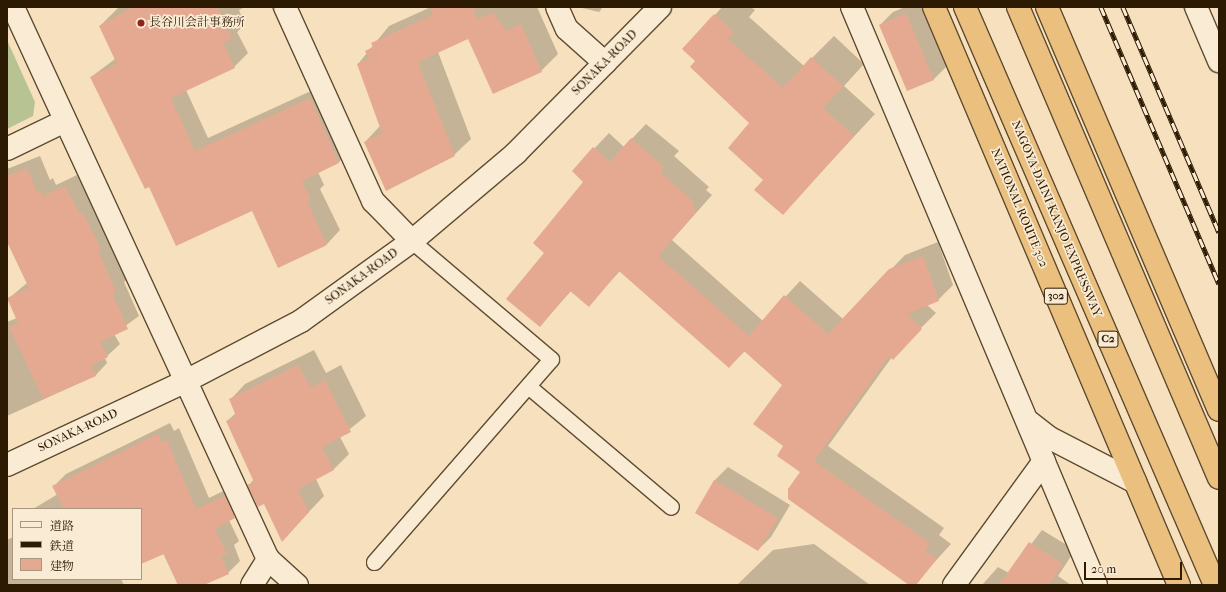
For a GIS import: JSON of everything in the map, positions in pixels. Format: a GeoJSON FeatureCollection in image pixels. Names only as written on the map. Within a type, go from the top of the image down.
{"type":"FeatureCollection","features":[{"type":"Feature","properties":{"kind":"highway","name":"NATIONAL ROUTE 302"},"geometry":{"type":"LineString","coordinates":[[934,7],[1179,585]]}},
{"type":"Feature","properties":{"kind":"highway","name":"NAGOYA-DAINI-KANJO EXPRESSWAY"},"geometry":{"type":"LineString","coordinates":[[965,7],[1215,585]]}},
{"type":"Feature","properties":{"kind":"highway"},"geometry":{"type":"LineString","coordinates":[[1018,7],[1219,478]]}},
{"type":"Feature","properties":{"kind":"highway"},"geometry":{"type":"LineString","coordinates":[[1047,7],[1219,410]]}},
{"type":"Feature","properties":{"kind":"street"},"geometry":{"type":"LineString","coordinates":[[14,7],[184,382],[268,559],[297,585]]}},
{"type":"Feature","properties":{"kind":"street"},"geometry":{"type":"LineString","coordinates":[[285,7],[373,202],[412,242]]}},
{"type":"Feature","properties":{"kind":"street"},"geometry":{"type":"LineString","coordinates":[[557,7],[567,29],[605,63]]}},
{"type":"Feature","properties":{"kind":"street","name":"SONAKA-ROAD"},"geometry":{"type":"LineString","coordinates":[[7,465],[184,382],[301,321],[412,242],[516,153],[660,7]]}},
{"type":"Feature","properties":{"kind":"street"},"geometry":{"type":"LineString","coordinates":[[852,7],[1096,585]]}},
{"type":"Feature","properties":{"kind":"street"},"geometry":{"type":"LineString","coordinates":[[1196,7],[1219,61]]}},
{"type":"Feature","properties":{"kind":"street"},"geometry":{"type":"LineString","coordinates":[[7,148],[65,121]]}},
{"type":"Feature","properties":{"kind":"street"},"geometry":{"type":"LineString","coordinates":[[1028,421],[1048,437],[1135,482]]}},
{"type":"Feature","properties":{"kind":"street"},"geometry":{"type":"LineString","coordinates":[[954,585],[1044,461]]}},
{"type":"Feature","properties":{"kind":"street"},"geometry":{"type":"LineString","coordinates":[[252,585],[268,559]]}},
{"type":"Feature","properties":{"kind":"lane"},"geometry":{"type":"LineString","coordinates":[[374,562],[551,359],[412,242]]}},
{"type":"Feature","properties":{"kind":"lane"},"geometry":{"type":"LineString","coordinates":[[528,386],[671,507]]}},
{"type":"Feature","properties":{"kind":"green space"},"geometry":{"type":"Polygon","coordinates":[[[7,40],[35,102],[33,116],[7,129],[7,40]]]}},
{"type":"Feature","properties":{"kind":"building"},"geometry":{"type":"Polygon","coordinates":[[[133,7],[218,7],[232,39],[223,43],[235,68],[171,98],[195,151],[310,98],[339,163],[302,181],[311,200],[307,201],[327,245],[278,268],[252,211],[176,246],[149,187],[145,189],[90,77],[117,64],[99,26],[133,7]]]}},
{"type":"Feature","properties":{"kind":"building"},"geometry":{"type":"Polygon","coordinates":[[[430,7],[473,7],[478,19],[493,12],[506,31],[521,24],[542,72],[493,94],[468,39],[418,62],[455,156],[386,191],[364,142],[382,133],[357,64],[369,59],[365,51],[373,47],[371,43],[433,15],[430,7]]]}},
{"type":"Feature","properties":{"kind":"building"},"geometry":{"type":"Polygon","coordinates":[[[906,13],[934,80],[907,91],[879,25],[906,13]]]}},
{"type":"Feature","properties":{"kind":"building"},"geometry":{"type":"Polygon","coordinates":[[[714,14],[734,32],[728,39],[783,88],[811,57],[843,86],[823,108],[854,136],[783,215],[754,190],[763,180],[728,148],[749,123],[690,67],[695,61],[682,49],[714,14]]]}},
{"type":"Feature","properties":{"kind":"building"},"geometry":{"type":"Polygon","coordinates":[[[631,138],[664,167],[660,172],[694,202],[692,206],[697,211],[658,256],[749,336],[784,295],[828,334],[889,269],[923,256],[939,301],[907,314],[922,329],[893,360],[889,356],[814,461],[930,543],[925,550],[937,559],[916,585],[909,585],[788,499],[788,489],[800,472],[777,456],[783,446],[753,424],[782,385],[744,351],[729,368],[619,271],[589,307],[570,291],[540,327],[506,299],[544,253],[533,243],[583,182],[572,171],[593,147],[610,162],[631,138]]]}},
{"type":"Feature","properties":{"kind":"building"},"geometry":{"type":"Polygon","coordinates":[[[27,168],[37,192],[41,190],[43,196],[65,186],[80,214],[83,213],[101,249],[98,250],[116,292],[112,293],[128,329],[100,342],[108,357],[91,366],[96,376],[43,399],[9,327],[18,323],[7,298],[29,288],[7,242],[7,176],[27,168]]]}},
{"type":"Feature","properties":{"kind":"building"},"geometry":{"type":"Polygon","coordinates":[[[298,365],[311,388],[325,380],[351,432],[322,447],[334,470],[298,489],[309,512],[282,542],[264,504],[258,507],[247,485],[254,482],[226,421],[236,416],[229,399],[298,365]]]}},
{"type":"Feature","properties":{"kind":"building"},"geometry":{"type":"Polygon","coordinates":[[[158,434],[162,443],[167,440],[196,509],[225,496],[235,518],[215,529],[227,554],[221,556],[229,574],[204,585],[178,585],[164,554],[142,564],[142,508],[63,508],[52,486],[158,434]]]}},
{"type":"Feature","properties":{"kind":"building"},"geometry":{"type":"Polygon","coordinates":[[[714,480],[778,518],[758,551],[695,513],[714,480]]]}},
{"type":"Feature","properties":{"kind":"building"},"geometry":{"type":"Polygon","coordinates":[[[1029,542],[1063,564],[1049,585],[999,585],[1029,542]]]}},
{"type":"Feature","properties":{"kind":"railway"},"geometry":{"type":"LineString","coordinates":[[1101,7],[1219,284]]}},
{"type":"Feature","properties":{"kind":"railway"},"geometry":{"type":"LineString","coordinates":[[1123,7],[1219,232]]}},
{"type":"Feature","properties":{"kind":"place","name":"長谷川会計事務所"},"geometry":{"type":"Point","coordinates":[141,23]}}]}
